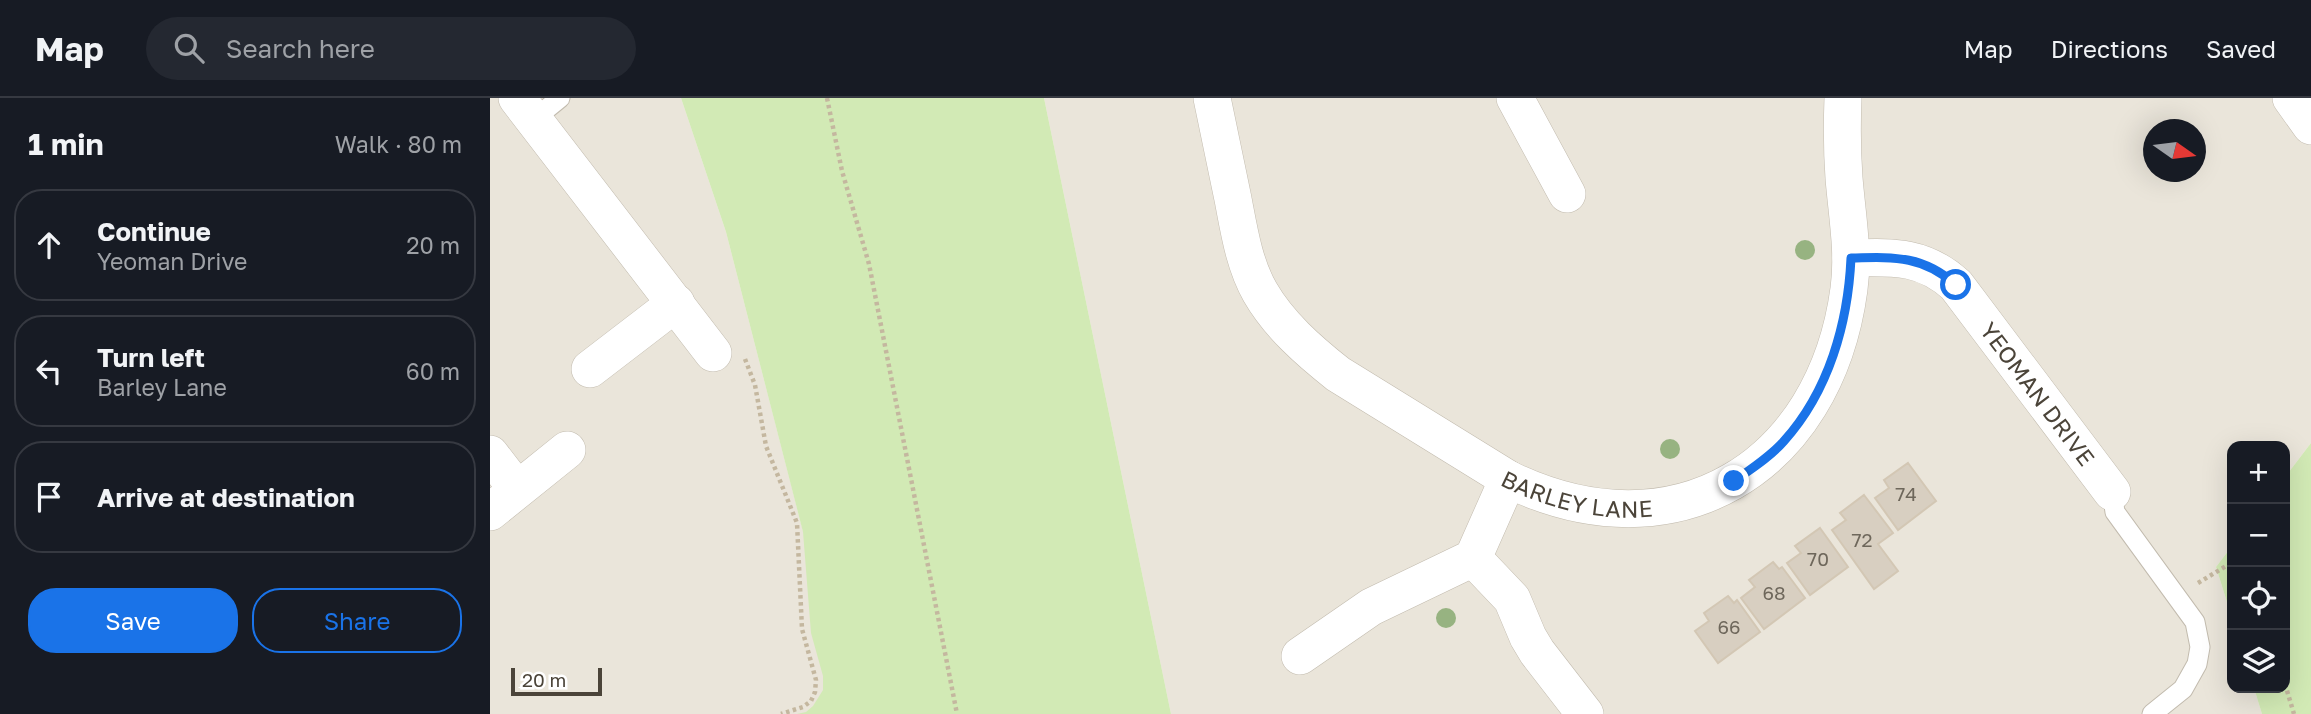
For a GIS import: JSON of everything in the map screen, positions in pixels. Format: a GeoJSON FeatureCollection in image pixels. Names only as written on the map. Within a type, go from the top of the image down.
{"type":"FeatureCollection","features":[{"type":"Feature","properties":{"kind":"street","name":"BARLEY LANE"},"geometry":{"type":"LineString","coordinates":[[1212,98],[1241,240],[1260,292],[1283,323],[1316,356],[1338,374],[1508,479],[1561,500],[1629,509],[1662,507],[1699,496],[1734,481],[1784,441],[1806,412],[1822,383],[1844,320],[1850,285],[1843,98]]}},
{"type":"Feature","properties":{"kind":"street"},"geometry":{"type":"LineString","coordinates":[[1515,98],[1567,194]]}},
{"type":"Feature","properties":{"kind":"street"},"geometry":{"type":"LineString","coordinates":[[2291,98],[2311,125]]}},
{"type":"Feature","properties":{"kind":"street"},"geometry":{"type":"LineString","coordinates":[[537,105],[713,352]]}},
{"type":"Feature","properties":{"kind":"street","name":"YEOMAN DRIVE"},"geometry":{"type":"LineString","coordinates":[[1851,258],[1888,257],[1914,260],[1942,273],[1956,285],[2112,492]]}},
{"type":"Feature","properties":{"kind":"street"},"geometry":{"type":"LineString","coordinates":[[590,369],[676,303]]}},
{"type":"Feature","properties":{"kind":"street"},"geometry":{"type":"LineString","coordinates":[[490,454],[504,501],[567,450]]}},
{"type":"Feature","properties":{"kind":"street"},"geometry":{"type":"LineString","coordinates":[[1300,656],[1371,607],[1473,558],[1508,479]]}},
{"type":"Feature","properties":{"kind":"street"},"geometry":{"type":"LineString","coordinates":[[1473,558],[1512,599],[1537,652],[1584,714]]}},
{"type":"Feature","properties":{"kind":"lane"},"geometry":{"type":"LineString","coordinates":[[2112,492],[2115,512],[2195,622],[2200,647],[2197,664],[2183,689],[2152,714]]}},
{"type":"Feature","properties":{"kind":"path"},"geometry":{"type":"LineString","coordinates":[[828,98],[842,171],[869,264],[957,714]]}},
{"type":"Feature","properties":{"kind":"path"},"geometry":{"type":"LineString","coordinates":[[713,352],[727,343],[734,345],[741,351],[750,368],[766,446],[797,523],[802,629],[816,680],[815,692],[811,701],[803,707],[781,714]]}},
{"type":"Feature","properties":{"kind":"path"},"geometry":{"type":"LineString","coordinates":[[2288,693],[2294,714]]}},
{"type":"Feature","properties":{"kind":"shaded area"},"geometry":{"type":"Polygon","coordinates":[[[490,98],[681,98],[726,232],[850,714],[490,714],[490,98]]]}},
{"type":"Feature","properties":{"kind":"shaded area"},"geometry":{"type":"Polygon","coordinates":[[[1044,98],[2311,98],[2311,443],[2290,470],[2290,441],[2227,441],[2227,553],[2216,567],[2227,602],[2227,693],[2256,693],[2262,714],[1171,714],[1044,98]]]}},
{"type":"Feature","properties":{"kind":"green space"},"geometry":{"type":"Polygon","coordinates":[[[681,98],[1044,98],[1171,714],[797,714],[806,712],[813,706],[823,690],[823,676],[811,633],[803,532],[726,232],[681,98]]]}},
{"type":"Feature","properties":{"kind":"green space"},"geometry":{"type":"Polygon","coordinates":[[[2311,443],[2311,714],[2262,714],[2256,693],[2290,693],[2290,470],[2311,443]]]}},
{"type":"Feature","properties":{"kind":"green space"},"geometry":{"type":"Polygon","coordinates":[[[2227,553],[2227,602],[2216,567],[2227,553]]]}},
{"type":"Feature","properties":{"kind":"building"},"geometry":{"type":"Polygon","coordinates":[[[1908,463],[1936,501],[1898,530],[1875,498],[1889,488],[1884,480],[1908,463]]]}},
{"type":"Feature","properties":{"kind":"building"},"geometry":{"type":"Polygon","coordinates":[[[1864,495],[1893,533],[1878,544],[1898,571],[1874,589],[1832,530],[1846,520],[1840,513],[1864,495]]]}},
{"type":"Feature","properties":{"kind":"building"},"geometry":{"type":"Polygon","coordinates":[[[1820,528],[1848,567],[1810,595],[1787,563],[1801,553],[1795,546],[1820,528]]]}},
{"type":"Feature","properties":{"kind":"building"},"geometry":{"type":"Polygon","coordinates":[[[1773,562],[1779,569],[1782,567],[1805,598],[1764,629],[1741,598],[1755,587],[1749,580],[1773,562]]]}},
{"type":"Feature","properties":{"kind":"building"},"geometry":{"type":"Polygon","coordinates":[[[1728,596],[1734,603],[1737,600],[1760,632],[1718,663],[1695,631],[1709,621],[1704,613],[1728,596]]]}},
{"type":"Feature","properties":{"kind":"route"},"geometry":{"type":"LineString","coordinates":[[1734,481],[1784,441],[1806,412],[1822,383],[1844,320],[1851,258],[1888,257],[1914,260],[1942,273],[1956,285]]}}]}
